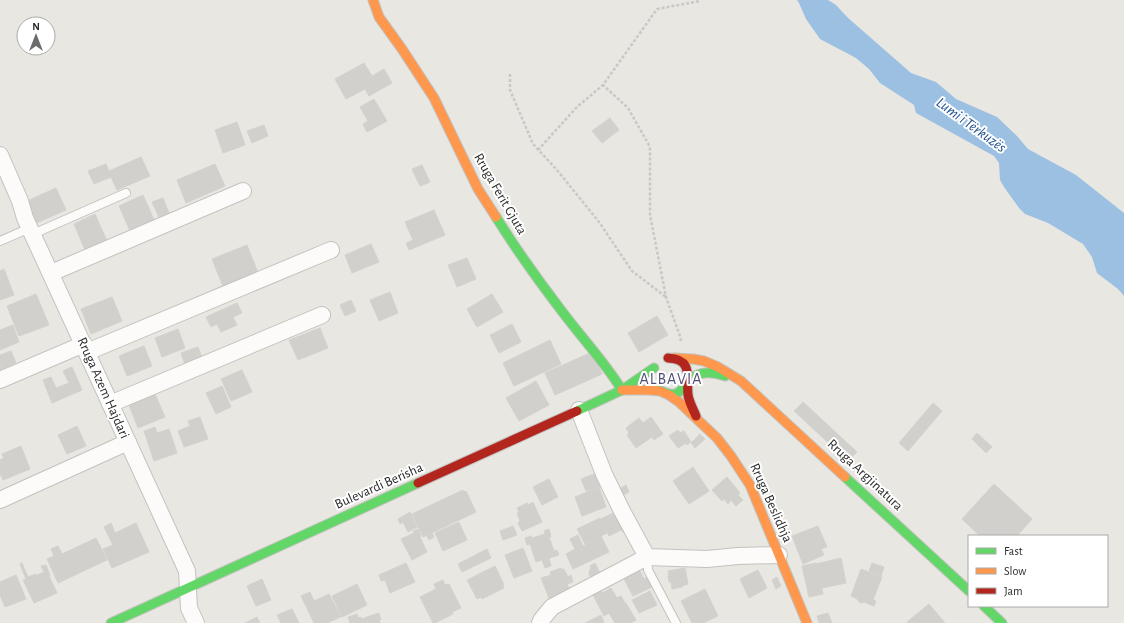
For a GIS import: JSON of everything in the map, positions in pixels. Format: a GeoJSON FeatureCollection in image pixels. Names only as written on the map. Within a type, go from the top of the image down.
{"type":"FeatureCollection","features":[{"type":"Feature","properties":{"kind":"main road","name":"Rruga Ferit Gjuta"},"geometry":{"type":"LineString","coordinates":[[373,0],[379,17],[434,98],[478,189],[514,246],[561,310],[610,371],[622,390]]}},
{"type":"Feature","properties":{"kind":"main road"},"geometry":{"type":"LineString","coordinates":[[688,381],[682,391],[670,394],[664,393],[655,386],[653,380],[654,368],[663,360],[668,358],[674,358],[684,364],[688,369],[689,375],[688,396],[691,408],[698,419]]}},
{"type":"Feature","properties":{"kind":"main road","name":"Rruga Argjinatura"},"geometry":{"type":"LineString","coordinates":[[674,358],[690,358],[704,361],[724,370],[741,381],[968,590]]}},
{"type":"Feature","properties":{"kind":"main road","name":"Bulevardi Berisha"},"geometry":{"type":"LineString","coordinates":[[111,623],[622,390],[654,368]]}},
{"type":"Feature","properties":{"kind":"main road","name":"Rruga Argjinatura"},"geometry":{"type":"LineString","coordinates":[[688,381],[696,375],[706,372],[741,381]]}},
{"type":"Feature","properties":{"kind":"main road","name":"Rruga Beslidhja"},"geometry":{"type":"LineString","coordinates":[[622,390],[648,389],[664,393],[677,400],[698,419],[728,451],[741,468],[750,485],[807,623]]}},
{"type":"Feature","properties":{"kind":"main road"},"geometry":{"type":"LineString","coordinates":[[985,607],[1002,623]]}},
{"type":"Feature","properties":{"kind":"street","name":"Rruga Azem Hajdari"},"geometry":{"type":"LineString","coordinates":[[0,155],[51,274],[187,571],[189,608],[196,623]]}},
{"type":"Feature","properties":{"kind":"street"},"geometry":{"type":"LineString","coordinates":[[51,274],[243,191]]}},
{"type":"Feature","properties":{"kind":"street"},"geometry":{"type":"LineString","coordinates":[[0,380],[85,348],[331,250]]}},
{"type":"Feature","properties":{"kind":"street"},"geometry":{"type":"LineString","coordinates":[[110,404],[322,315]]}},
{"type":"Feature","properties":{"kind":"street"},"geometry":{"type":"LineString","coordinates":[[579,410],[604,474],[647,557]]}},
{"type":"Feature","properties":{"kind":"street"},"geometry":{"type":"LineString","coordinates":[[0,500],[128,442]]}},
{"type":"Feature","properties":{"kind":"street"},"geometry":{"type":"LineString","coordinates":[[540,623],[552,607],[647,557],[707,559],[738,556],[779,555]]}},
{"type":"Feature","properties":{"kind":"lane"},"geometry":{"type":"LineString","coordinates":[[0,241],[32,231],[126,193]]}},
{"type":"Feature","properties":{"kind":"lane"},"geometry":{"type":"LineString","coordinates":[[647,557],[648,570],[676,623]]}},
{"type":"Feature","properties":{"kind":"path"},"geometry":{"type":"LineString","coordinates":[[538,150],[577,107],[603,85],[658,8],[700,2]]}},
{"type":"Feature","properties":{"kind":"path"},"geometry":{"type":"LineString","coordinates":[[510,74],[510,90],[533,144],[557,170],[600,222],[632,271],[666,297]]}},
{"type":"Feature","properties":{"kind":"path"},"geometry":{"type":"LineString","coordinates":[[603,85],[628,108],[650,147],[650,215],[666,297],[681,340],[675,351],[674,358]]}},
{"type":"Feature","properties":{"kind":"water","name":"Lumi i Tërkuzës"},"geometry":{"type":"Polygon","coordinates":[[[797,0],[828,0],[836,5],[847,17],[911,73],[936,82],[956,99],[997,117],[1028,149],[1076,175],[1124,213],[1124,296],[1118,289],[1097,273],[1092,257],[1083,244],[1048,223],[1025,214],[1019,208],[1000,180],[999,163],[994,156],[916,113],[914,105],[880,83],[869,69],[856,58],[820,39],[806,19],[797,0]]]}},
{"type":"Feature","properties":{"kind":"building"},"geometry":{"type":"Polygon","coordinates":[[[364,63],[372,76],[384,69],[392,83],[369,96],[365,89],[346,99],[335,79],[364,63]]]}},
{"type":"Feature","properties":{"kind":"building"},"geometry":{"type":"Polygon","coordinates":[[[374,99],[387,121],[367,132],[363,124],[368,121],[360,107],[374,99]]]}},
{"type":"Feature","properties":{"kind":"building"},"geometry":{"type":"Polygon","coordinates":[[[610,118],[619,130],[602,143],[592,131],[610,118]]]}},
{"type":"Feature","properties":{"kind":"building"},"geometry":{"type":"Polygon","coordinates":[[[237,122],[245,145],[223,153],[215,130],[237,122]]]}},
{"type":"Feature","properties":{"kind":"building"},"geometry":{"type":"Polygon","coordinates":[[[264,125],[268,136],[252,143],[247,131],[264,125]]]}},
{"type":"Feature","properties":{"kind":"building"},"geometry":{"type":"Polygon","coordinates":[[[141,157],[150,176],[117,190],[111,177],[94,184],[88,171],[106,164],[109,171],[141,157]]]}},
{"type":"Feature","properties":{"kind":"building"},"geometry":{"type":"Polygon","coordinates":[[[215,164],[225,186],[186,203],[177,180],[215,164]]]}},
{"type":"Feature","properties":{"kind":"building"},"geometry":{"type":"Polygon","coordinates":[[[422,165],[430,182],[420,186],[412,169],[422,165]]]}},
{"type":"Feature","properties":{"kind":"building"},"geometry":{"type":"Polygon","coordinates":[[[56,188],[66,210],[34,224],[25,202],[56,188]]]}},
{"type":"Feature","properties":{"kind":"building"},"geometry":{"type":"Polygon","coordinates":[[[143,195],[155,222],[131,233],[119,206],[143,195]]]}},
{"type":"Feature","properties":{"kind":"building"},"geometry":{"type":"Polygon","coordinates":[[[163,198],[169,213],[159,217],[152,202],[163,198]]]}},
{"type":"Feature","properties":{"kind":"building"},"geometry":{"type":"Polygon","coordinates":[[[434,210],[445,235],[409,250],[406,243],[413,240],[405,222],[434,210]]]}},
{"type":"Feature","properties":{"kind":"building"},"geometry":{"type":"Polygon","coordinates":[[[95,214],[107,241],[85,250],[74,224],[95,214]]]}},
{"type":"Feature","properties":{"kind":"building"},"geometry":{"type":"Polygon","coordinates":[[[371,244],[379,262],[352,273],[345,255],[371,244]]]}},
{"type":"Feature","properties":{"kind":"building"},"geometry":{"type":"Polygon","coordinates":[[[247,245],[259,275],[224,289],[212,259],[247,245]]]}},
{"type":"Feature","properties":{"kind":"building"},"geometry":{"type":"Polygon","coordinates":[[[467,258],[476,279],[457,287],[448,265],[467,258]]]}},
{"type":"Feature","properties":{"kind":"building"},"geometry":{"type":"Polygon","coordinates":[[[4,269],[14,295],[0,300],[0,271],[4,269]]]}},
{"type":"Feature","properties":{"kind":"building"},"geometry":{"type":"Polygon","coordinates":[[[390,292],[398,313],[379,321],[370,300],[390,292]]]}},
{"type":"Feature","properties":{"kind":"building"},"geometry":{"type":"Polygon","coordinates":[[[36,294],[49,325],[19,336],[7,306],[36,294]]]}},
{"type":"Feature","properties":{"kind":"building"},"geometry":{"type":"Polygon","coordinates":[[[492,294],[503,312],[477,327],[467,309],[492,294]]]}},
{"type":"Feature","properties":{"kind":"building"},"geometry":{"type":"Polygon","coordinates":[[[112,297],[122,321],[91,334],[81,309],[112,297]]]}},
{"type":"Feature","properties":{"kind":"building"},"geometry":{"type":"Polygon","coordinates":[[[351,300],[356,311],[345,316],[340,305],[351,300]]]}},
{"type":"Feature","properties":{"kind":"building"},"geometry":{"type":"Polygon","coordinates":[[[237,303],[242,313],[233,317],[237,325],[221,332],[217,324],[211,327],[206,317],[237,303]]]}},
{"type":"Feature","properties":{"kind":"building"},"geometry":{"type":"Polygon","coordinates":[[[657,316],[668,335],[639,352],[628,333],[657,316]]]}},
{"type":"Feature","properties":{"kind":"building"},"geometry":{"type":"Polygon","coordinates":[[[512,324],[521,342],[499,353],[490,335],[512,324]]]}},
{"type":"Feature","properties":{"kind":"building"},"geometry":{"type":"Polygon","coordinates":[[[13,325],[19,342],[0,350],[0,330],[13,325]]]}},
{"type":"Feature","properties":{"kind":"building"},"geometry":{"type":"Polygon","coordinates":[[[320,328],[328,348],[298,360],[289,340],[320,328]]]}},
{"type":"Feature","properties":{"kind":"building"},"geometry":{"type":"Polygon","coordinates":[[[178,329],[185,348],[162,357],[155,338],[178,329]]]}},
{"type":"Feature","properties":{"kind":"building"},"geometry":{"type":"Polygon","coordinates":[[[550,340],[561,364],[514,386],[503,363],[550,340]]]}},
{"type":"Feature","properties":{"kind":"building"},"geometry":{"type":"Polygon","coordinates":[[[144,346],[152,366],[127,376],[119,356],[144,346]]]}},
{"type":"Feature","properties":{"kind":"building"},"geometry":{"type":"Polygon","coordinates":[[[198,347],[202,358],[185,365],[181,353],[198,347]]]}},
{"type":"Feature","properties":{"kind":"building"},"geometry":{"type":"Polygon","coordinates":[[[11,351],[16,363],[0,370],[0,355],[11,351]]]}},
{"type":"Feature","properties":{"kind":"building"},"geometry":{"type":"Polygon","coordinates":[[[592,352],[602,374],[555,395],[545,373],[592,352]]]}},
{"type":"Feature","properties":{"kind":"building"},"geometry":{"type":"Polygon","coordinates":[[[72,367],[82,390],[52,403],[43,380],[51,377],[56,388],[69,383],[63,371],[72,367]]]}},
{"type":"Feature","properties":{"kind":"building"},"geometry":{"type":"Polygon","coordinates":[[[242,370],[252,392],[231,401],[221,379],[242,370]]]}},
{"type":"Feature","properties":{"kind":"building"},"geometry":{"type":"Polygon","coordinates":[[[536,381],[549,405],[519,421],[506,398],[536,381]]]}},
{"type":"Feature","properties":{"kind":"building"},"geometry":{"type":"Polygon","coordinates":[[[222,386],[231,407],[216,414],[206,393],[222,386]]]}},
{"type":"Feature","properties":{"kind":"building"},"geometry":{"type":"Polygon","coordinates":[[[155,394],[165,417],[138,428],[129,405],[155,394]]]}},
{"type":"Feature","properties":{"kind":"building"},"geometry":{"type":"Polygon","coordinates":[[[803,402],[857,452],[848,461],[794,411],[803,402]]]}},
{"type":"Feature","properties":{"kind":"building"},"geometry":{"type":"Polygon","coordinates":[[[933,403],[942,411],[908,451],[899,443],[933,403]]]}},
{"type":"Feature","properties":{"kind":"building"},"geometry":{"type":"Polygon","coordinates":[[[200,417],[208,439],[184,447],[178,431],[190,426],[188,421],[200,417]]]}},
{"type":"Feature","properties":{"kind":"building"},"geometry":{"type":"Polygon","coordinates":[[[651,417],[663,434],[654,440],[652,437],[636,448],[627,435],[629,433],[626,428],[639,418],[643,423],[651,417]]]}},
{"type":"Feature","properties":{"kind":"building"},"geometry":{"type":"Polygon","coordinates":[[[77,426],[86,446],[67,454],[58,435],[77,426]]]}},
{"type":"Feature","properties":{"kind":"building"},"geometry":{"type":"Polygon","coordinates":[[[155,427],[157,433],[169,429],[177,453],[154,461],[144,431],[155,427]]]}},
{"type":"Feature","properties":{"kind":"building"},"geometry":{"type":"Polygon","coordinates":[[[678,430],[680,433],[684,431],[691,442],[678,448],[669,436],[678,430]]]}},
{"type":"Feature","properties":{"kind":"building"},"geometry":{"type":"Polygon","coordinates":[[[977,433],[992,447],[986,453],[972,439],[977,433]]]}},
{"type":"Feature","properties":{"kind":"building"},"geometry":{"type":"Polygon","coordinates":[[[700,434],[705,439],[695,448],[691,443],[700,434]]]}},
{"type":"Feature","properties":{"kind":"building"},"geometry":{"type":"Polygon","coordinates":[[[21,446],[30,469],[3,480],[0,474],[0,460],[4,458],[2,454],[21,446]]]}},
{"type":"Feature","properties":{"kind":"building"},"geometry":{"type":"Polygon","coordinates":[[[693,467],[709,491],[689,504],[673,481],[693,467]]]}},
{"type":"Feature","properties":{"kind":"building"},"geometry":{"type":"Polygon","coordinates":[[[599,472],[604,485],[586,491],[581,479],[599,472]]]}},
{"type":"Feature","properties":{"kind":"building"},"geometry":{"type":"Polygon","coordinates":[[[727,477],[740,493],[738,495],[743,500],[736,506],[731,500],[728,504],[724,499],[722,501],[712,490],[727,477]]]}},
{"type":"Feature","properties":{"kind":"building"},"geometry":{"type":"Polygon","coordinates":[[[549,479],[558,497],[542,505],[533,487],[549,479]]]}},
{"type":"Feature","properties":{"kind":"building"},"geometry":{"type":"Polygon","coordinates":[[[994,484],[1032,519],[1018,535],[979,535],[962,519],[994,484]]]}},
{"type":"Feature","properties":{"kind":"building"},"geometry":{"type":"Polygon","coordinates":[[[626,485],[629,492],[621,496],[618,490],[626,485]]]}},
{"type":"Feature","properties":{"kind":"building"},"geometry":{"type":"Polygon","coordinates":[[[599,487],[606,507],[582,516],[575,497],[599,487]]]}},
{"type":"Feature","properties":{"kind":"building"},"geometry":{"type":"Polygon","coordinates":[[[463,490],[464,492],[466,491],[476,512],[423,537],[412,514],[463,490]]]}},
{"type":"Feature","properties":{"kind":"building"},"geometry":{"type":"Polygon","coordinates":[[[533,502],[542,522],[522,531],[518,523],[520,521],[517,508],[533,502]]]}},
{"type":"Feature","properties":{"kind":"building"},"geometry":{"type":"Polygon","coordinates":[[[617,511],[627,530],[623,532],[621,530],[609,536],[601,519],[617,511]]]}},
{"type":"Feature","properties":{"kind":"building"},"geometry":{"type":"Polygon","coordinates":[[[410,512],[417,527],[408,532],[403,522],[400,524],[398,519],[410,512]]]}},
{"type":"Feature","properties":{"kind":"building"},"geometry":{"type":"Polygon","coordinates":[[[600,518],[607,533],[585,544],[577,529],[600,518]]]}},
{"type":"Feature","properties":{"kind":"building"},"geometry":{"type":"Polygon","coordinates":[[[459,522],[467,540],[443,551],[435,533],[459,522]]]}},
{"type":"Feature","properties":{"kind":"building"},"geometry":{"type":"Polygon","coordinates":[[[111,523],[115,533],[136,523],[149,552],[112,568],[103,549],[113,545],[104,527],[111,523]]]}},
{"type":"Feature","properties":{"kind":"building"},"geometry":{"type":"Polygon","coordinates":[[[513,526],[517,535],[503,540],[500,531],[513,526]]]}},
{"type":"Feature","properties":{"kind":"building"},"geometry":{"type":"Polygon","coordinates":[[[818,526],[827,547],[821,549],[824,555],[803,564],[792,536],[818,526]]]}},
{"type":"Feature","properties":{"kind":"building"},"geometry":{"type":"Polygon","coordinates":[[[418,529],[427,552],[412,560],[401,539],[414,533],[413,531],[418,529]]]}},
{"type":"Feature","properties":{"kind":"building"},"geometry":{"type":"Polygon","coordinates":[[[549,529],[551,537],[549,537],[554,551],[557,550],[559,555],[549,558],[551,566],[545,568],[542,560],[536,562],[530,544],[527,545],[525,538],[531,536],[532,538],[545,534],[544,531],[549,529]]]}},
{"type":"Feature","properties":{"kind":"building"},"geometry":{"type":"Polygon","coordinates":[[[432,533],[434,537],[429,540],[427,536],[432,533]]]}},
{"type":"Feature","properties":{"kind":"building"},"geometry":{"type":"Polygon","coordinates":[[[578,535],[583,546],[601,536],[609,552],[573,569],[566,554],[575,549],[570,539],[578,535]]]}},
{"type":"Feature","properties":{"kind":"building"},"geometry":{"type":"Polygon","coordinates":[[[96,538],[107,560],[58,583],[47,559],[54,556],[51,549],[58,546],[62,554],[96,538]]]}},
{"type":"Feature","properties":{"kind":"building"},"geometry":{"type":"Polygon","coordinates":[[[523,548],[532,571],[514,578],[505,555],[523,548]]]}},
{"type":"Feature","properties":{"kind":"building"},"geometry":{"type":"Polygon","coordinates":[[[487,549],[491,558],[462,572],[458,564],[487,549]]]}},
{"type":"Feature","properties":{"kind":"building"},"geometry":{"type":"Polygon","coordinates":[[[841,558],[846,583],[822,588],[816,564],[841,558]]]}},
{"type":"Feature","properties":{"kind":"building"},"geometry":{"type":"Polygon","coordinates":[[[22,563],[28,577],[44,572],[41,566],[46,565],[50,575],[49,576],[57,593],[34,603],[23,580],[26,579],[20,564],[22,563]]]}},
{"type":"Feature","properties":{"kind":"building"},"geometry":{"type":"Polygon","coordinates":[[[406,563],[415,582],[390,593],[385,580],[381,581],[379,575],[406,563]]]}},
{"type":"Feature","properties":{"kind":"building"},"geometry":{"type":"Polygon","coordinates":[[[595,563],[601,575],[592,580],[589,574],[591,568],[590,566],[595,563]]]}},
{"type":"Feature","properties":{"kind":"building"},"geometry":{"type":"Polygon","coordinates":[[[816,563],[823,594],[809,597],[802,566],[816,563]]]}},
{"type":"Feature","properties":{"kind":"building"},"geometry":{"type":"Polygon","coordinates":[[[872,563],[884,567],[881,576],[869,571],[872,563]]]}},
{"type":"Feature","properties":{"kind":"building"},"geometry":{"type":"Polygon","coordinates":[[[495,566],[504,588],[482,599],[481,597],[477,599],[467,580],[495,566]]]}},
{"type":"Feature","properties":{"kind":"building"},"geometry":{"type":"Polygon","coordinates":[[[561,568],[562,570],[564,569],[568,577],[571,575],[573,582],[567,584],[570,590],[549,598],[541,578],[551,575],[550,572],[561,568]]]}},
{"type":"Feature","properties":{"kind":"building"},"geometry":{"type":"Polygon","coordinates":[[[685,568],[688,584],[672,589],[671,582],[669,582],[668,571],[685,568]]]}},
{"type":"Feature","properties":{"kind":"building"},"geometry":{"type":"Polygon","coordinates":[[[861,569],[882,577],[873,600],[876,601],[874,606],[866,603],[867,602],[861,603],[851,596],[861,569]]]}},
{"type":"Feature","properties":{"kind":"building"},"geometry":{"type":"Polygon","coordinates":[[[758,570],[767,588],[749,598],[740,579],[758,570]]]}},
{"type":"Feature","properties":{"kind":"building"},"geometry":{"type":"Polygon","coordinates":[[[640,571],[644,579],[647,577],[652,587],[633,596],[624,579],[640,571]]]}},
{"type":"Feature","properties":{"kind":"building"},"geometry":{"type":"Polygon","coordinates":[[[16,575],[26,599],[5,607],[0,595],[0,582],[16,575]]]}},
{"type":"Feature","properties":{"kind":"building"},"geometry":{"type":"Polygon","coordinates":[[[777,577],[781,586],[776,589],[772,580],[777,577]]]}},
{"type":"Feature","properties":{"kind":"building"},"geometry":{"type":"Polygon","coordinates":[[[262,579],[271,600],[256,606],[247,586],[262,579]]]}},
{"type":"Feature","properties":{"kind":"building"},"geometry":{"type":"Polygon","coordinates":[[[443,580],[445,585],[449,584],[461,608],[452,612],[453,614],[433,623],[420,597],[436,589],[434,584],[443,580]]]}},
{"type":"Feature","properties":{"kind":"building"},"geometry":{"type":"Polygon","coordinates":[[[357,584],[367,605],[342,617],[332,596],[357,584]]]}},
{"type":"Feature","properties":{"kind":"building"},"geometry":{"type":"Polygon","coordinates":[[[611,588],[617,598],[621,596],[636,620],[631,623],[615,623],[609,613],[604,616],[593,595],[601,591],[602,593],[611,588]]]}},
{"type":"Feature","properties":{"kind":"building"},"geometry":{"type":"Polygon","coordinates":[[[705,589],[718,616],[703,623],[692,623],[681,601],[705,589]]]}},
{"type":"Feature","properties":{"kind":"building"},"geometry":{"type":"Polygon","coordinates":[[[650,591],[657,605],[639,613],[632,600],[650,591]]]}},
{"type":"Feature","properties":{"kind":"building"},"geometry":{"type":"Polygon","coordinates":[[[310,592],[314,601],[329,594],[341,617],[327,623],[314,623],[301,596],[310,592]]]}},
{"type":"Feature","properties":{"kind":"building"},"geometry":{"type":"Polygon","coordinates":[[[929,604],[945,623],[907,622],[929,604]]]}},
{"type":"Feature","properties":{"kind":"building"},"geometry":{"type":"Polygon","coordinates":[[[292,609],[299,623],[281,623],[277,615],[292,609]]]}},
{"type":"Feature","properties":{"kind":"building"},"geometry":{"type":"Polygon","coordinates":[[[379,613],[381,620],[379,620],[380,623],[350,623],[348,617],[357,614],[358,618],[361,617],[361,619],[379,613]]]}},
{"type":"Feature","properties":{"kind":"building"},"geometry":{"type":"Polygon","coordinates":[[[828,613],[832,623],[819,623],[817,616],[828,613]]]}},
{"type":"Feature","properties":{"kind":"building"},"geometry":{"type":"Polygon","coordinates":[[[601,615],[604,623],[585,623],[601,615]]]}},
{"type":"Feature","properties":{"kind":"building"},"geometry":{"type":"Polygon","coordinates":[[[257,617],[260,623],[245,623],[257,617]]]}},
{"type":"Feature","properties":{"kind":"traffic: fast"},"geometry":{"type":"LineString","coordinates":[[496,217],[519,253],[608,369],[622,390]]}},
{"type":"Feature","properties":{"kind":"traffic: fast"},"geometry":{"type":"LineString","coordinates":[[577,411],[622,390],[654,368]]}},
{"type":"Feature","properties":{"kind":"traffic: fast"},"geometry":{"type":"LineString","coordinates":[[659,390],[673,394],[678,393],[692,378],[704,373],[725,376]]}},
{"type":"Feature","properties":{"kind":"traffic: fast"},"geometry":{"type":"LineString","coordinates":[[845,477],[968,590]]}},
{"type":"Feature","properties":{"kind":"traffic: fast"},"geometry":{"type":"LineString","coordinates":[[111,623],[418,483]]}},
{"type":"Feature","properties":{"kind":"traffic: fast"},"geometry":{"type":"LineString","coordinates":[[985,607],[1002,623]]}},
{"type":"Feature","properties":{"kind":"traffic: slow"},"geometry":{"type":"LineString","coordinates":[[373,0],[379,17],[434,98],[478,189],[496,217]]}},
{"type":"Feature","properties":{"kind":"traffic: slow"},"geometry":{"type":"LineString","coordinates":[[674,358],[704,361],[718,367],[741,381],[845,477]]}},
{"type":"Feature","properties":{"kind":"traffic: slow"},"geometry":{"type":"LineString","coordinates":[[622,390],[660,391],[669,395],[679,402],[717,438],[750,485],[807,623]]}},
{"type":"Feature","properties":{"kind":"traffic: jam"},"geometry":{"type":"LineString","coordinates":[[668,358],[676,359],[682,362],[687,370],[689,398],[696,416]]}},
{"type":"Feature","properties":{"kind":"traffic: jam"},"geometry":{"type":"LineString","coordinates":[[418,483],[577,411]]}},
{"type":"Feature","properties":{"kind":"district","name":"ALBAVIA"},"geometry":{"type":"Point","coordinates":[671,379]}}]}
